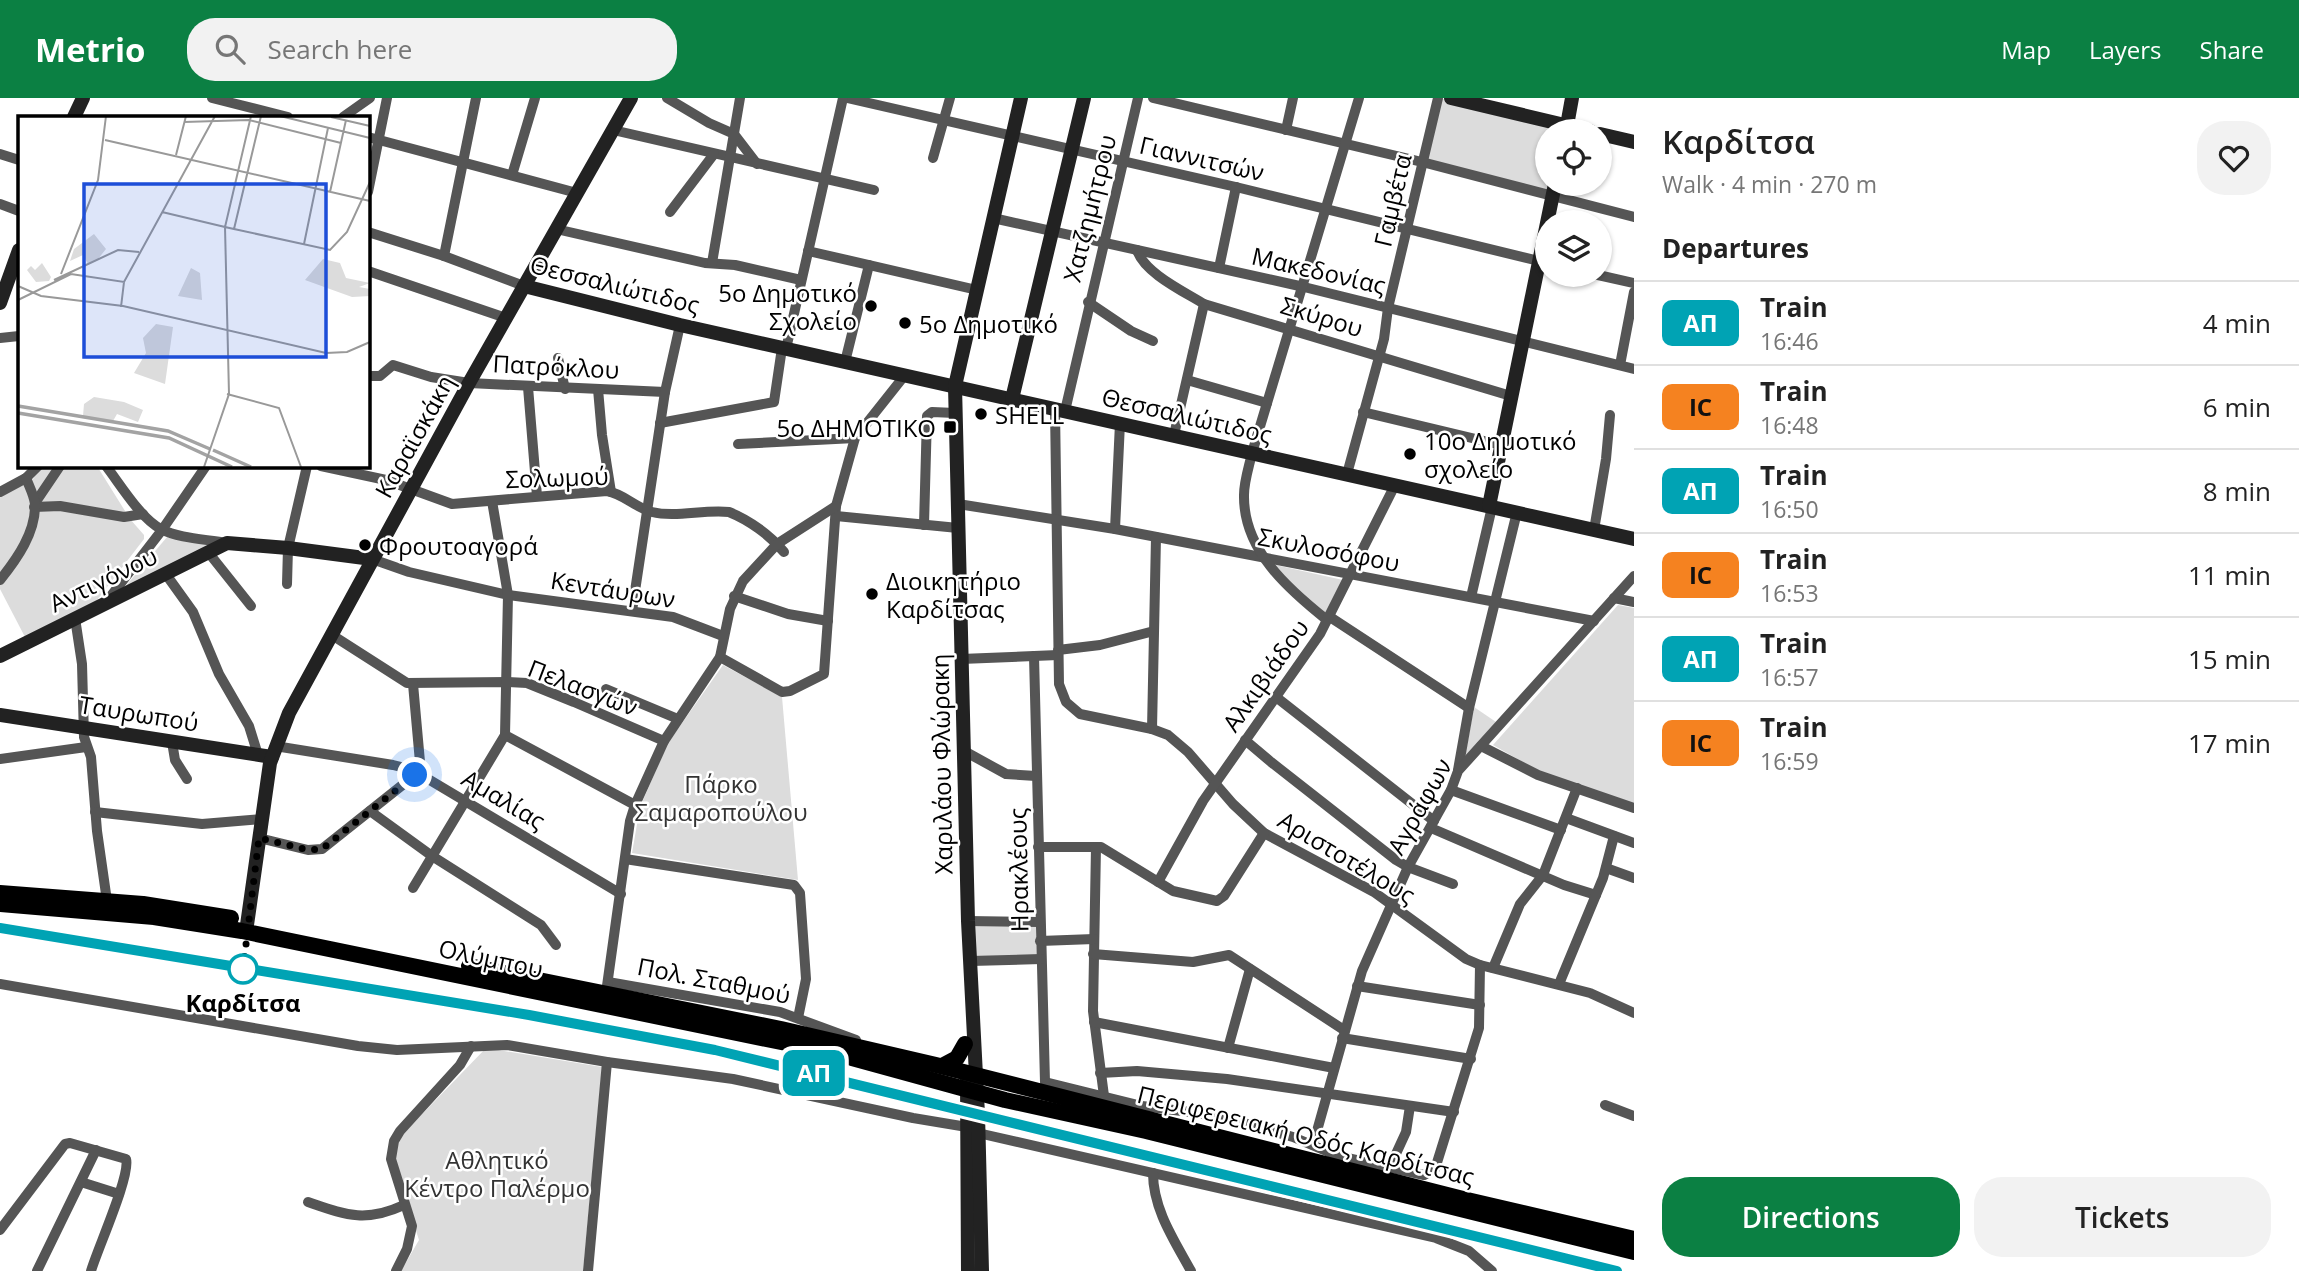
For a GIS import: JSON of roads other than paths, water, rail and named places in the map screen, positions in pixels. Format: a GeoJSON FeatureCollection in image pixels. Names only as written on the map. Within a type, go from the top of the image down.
{"type":"FeatureCollection","features":[{"type":"Feature","properties":{"kind":"main road"},"geometry":{"type":"LineString","coordinates":[[74,116],[83,98]]}},
{"type":"Feature","properties":{"kind":"main road","name":"Καραϊσκάκη"},"geometry":{"type":"LineString","coordinates":[[247,926],[268,753],[302,684],[332,635],[469,383],[631,98]]}},
{"type":"Feature","properties":{"kind":"main road","name":"Χαριλάου Φλώρακη"},"geometry":{"type":"LineString","coordinates":[[971,1074],[971,961],[955,386],[1021,98]]}},
{"type":"Feature","properties":{"kind":"main road"},"geometry":{"type":"LineString","coordinates":[[1012,399],[1084,98]]}},
{"type":"Feature","properties":{"kind":"main road"},"geometry":{"type":"LineString","coordinates":[[1451,98],[1535,120]]}},
{"type":"Feature","properties":{"kind":"main road"},"geometry":{"type":"LineString","coordinates":[[1568,119],[1573,98]]}},
{"type":"Feature","properties":{"kind":"main road"},"geometry":{"type":"LineString","coordinates":[[1612,137],[1634,142]]}},
{"type":"Feature","properties":{"kind":"main road"},"geometry":{"type":"LineString","coordinates":[[0,303],[18,253]]}},
{"type":"Feature","properties":{"kind":"main road","name":"Θεσσαλιώτιδος"},"geometry":{"type":"LineString","coordinates":[[524,286],[680,326],[1634,538]]}},
{"type":"Feature","properties":{"kind":"main road"},"geometry":{"type":"LineString","coordinates":[[1490,506],[1511,396],[1537,287]]}},
{"type":"Feature","properties":{"kind":"main road"},"geometry":{"type":"LineString","coordinates":[[227,543],[372,559]]}},
{"type":"Feature","properties":{"kind":"main road","name":"Αντιγόνου"},"geometry":{"type":"LineString","coordinates":[[0,656],[227,543]]}},
{"type":"Feature","properties":{"kind":"main road","name":"Ταυρωπού"},"geometry":{"type":"LineString","coordinates":[[0,715],[173,742],[268,753]]}},
{"type":"Feature","properties":{"kind":"main road","name":"Ολύμπου"},"geometry":{"type":"LineString","coordinates":[[0,892],[178,909],[852,1058],[972,1091]]}},
{"type":"Feature","properties":{"kind":"main road","name":"Ολύμπου"},"geometry":{"type":"LineString","coordinates":[[0,904],[247,926],[607,988],[971,1074]]}},
{"type":"Feature","properties":{"kind":"main road","name":"Χαριλάου Φλώρακη"},"geometry":{"type":"LineString","coordinates":[[968,926],[964,951],[965,1044],[971,1074]]}},
{"type":"Feature","properties":{"kind":"main road"},"geometry":{"type":"LineString","coordinates":[[942,1066],[957,1059],[965,1044]]}},
{"type":"Feature","properties":{"kind":"main road"},"geometry":{"type":"LineString","coordinates":[[971,1074],[975,1266]]}},
{"type":"Feature","properties":{"kind":"main road","name":"Περιφερειακή Οδός Καρδίτσας"},"geometry":{"type":"LineString","coordinates":[[971,1074],[1479,1203],[1634,1239]]}},
{"type":"Feature","properties":{"kind":"main road","name":"Περιφερειακή Οδός Καρδίτσας"},"geometry":{"type":"LineString","coordinates":[[972,1091],[1146,1131],[1634,1252]]}},
{"type":"Feature","properties":{"kind":"street"},"geometry":{"type":"LineString","coordinates":[[212,98],[232,100],[285,116]]}},
{"type":"Feature","properties":{"kind":"street"},"geometry":{"type":"LineString","coordinates":[[344,116],[370,98]]}},
{"type":"Feature","properties":{"kind":"street"},"geometry":{"type":"LineString","coordinates":[[369,187],[387,98]]}},
{"type":"Feature","properties":{"kind":"street"},"geometry":{"type":"LineString","coordinates":[[444,256],[476,98]]}},
{"type":"Feature","properties":{"kind":"street"},"geometry":{"type":"LineString","coordinates":[[512,175],[535,98]]}},
{"type":"Feature","properties":{"kind":"street"},"geometry":{"type":"LineString","coordinates":[[667,98],[709,123],[734,134],[759,164]]}},
{"type":"Feature","properties":{"kind":"street"},"geometry":{"type":"LineString","coordinates":[[712,263],[740,98]]}},
{"type":"Feature","properties":{"kind":"street"},"geometry":{"type":"LineString","coordinates":[[660,423],[774,402],[784,349],[845,98]]}},
{"type":"Feature","properties":{"kind":"street","name":"Γιαννιτσών"},"geometry":{"type":"LineString","coordinates":[[845,98],[1236,187],[1535,260]]}},
{"type":"Feature","properties":{"kind":"street"},"geometry":{"type":"LineString","coordinates":[[933,158],[950,98]]}},
{"type":"Feature","properties":{"kind":"street","name":"Χατζημήτρου"},"geometry":{"type":"LineString","coordinates":[[1060,410],[1138,98]]}},
{"type":"Feature","properties":{"kind":"street"},"geometry":{"type":"LineString","coordinates":[[1153,98],[1535,186]]}},
{"type":"Feature","properties":{"kind":"street"},"geometry":{"type":"LineString","coordinates":[[1286,130],[1293,98]]}},
{"type":"Feature","properties":{"kind":"street"},"geometry":{"type":"LineString","coordinates":[[1359,98],[1252,453],[1244,492],[1245,514],[1251,535],[1265,559],[1290,590],[1328,618],[1469,708]]}},
{"type":"Feature","properties":{"kind":"street","name":"Γαμβέτα"},"geometry":{"type":"LineString","coordinates":[[1347,474],[1379,355],[1438,98]]}},
{"type":"Feature","properties":{"kind":"street"},"geometry":{"type":"LineString","coordinates":[[613,130],[874,190]]}},
{"type":"Feature","properties":{"kind":"street"},"geometry":{"type":"LineString","coordinates":[[369,137],[577,193]]}},
{"type":"Feature","properties":{"kind":"street"},"geometry":{"type":"LineString","coordinates":[[0,154],[18,160]]}},
{"type":"Feature","properties":{"kind":"street"},"geometry":{"type":"LineString","coordinates":[[670,212],[714,154]]}},
{"type":"Feature","properties":{"kind":"street"},"geometry":{"type":"LineString","coordinates":[[1219,268],[1236,187]]}},
{"type":"Feature","properties":{"kind":"street"},"geometry":{"type":"LineString","coordinates":[[1572,196],[1634,217]]}},
{"type":"Feature","properties":{"kind":"street"},"geometry":{"type":"LineString","coordinates":[[0,204],[18,211]]}},
{"type":"Feature","properties":{"kind":"street","name":"Μακεδονίας"},"geometry":{"type":"LineString","coordinates":[[993,218],[1304,287],[1634,369]]}},
{"type":"Feature","properties":{"kind":"street"},"geometry":{"type":"LineString","coordinates":[[556,229],[801,280]]}},
{"type":"Feature","properties":{"kind":"street","name":"Θεσσαλιώτιδος"},"geometry":{"type":"LineString","coordinates":[[369,232],[444,256],[524,286]]}},
{"type":"Feature","properties":{"kind":"street","name":"Σκύρου"},"geometry":{"type":"LineString","coordinates":[[1137,250],[1144,262],[1164,280],[1204,303],[1511,396]]}},
{"type":"Feature","properties":{"kind":"street"},"geometry":{"type":"LineString","coordinates":[[808,251],[977,290]]}},
{"type":"Feature","properties":{"kind":"street"},"geometry":{"type":"LineString","coordinates":[[845,362],[869,265]]}},
{"type":"Feature","properties":{"kind":"street"},"geometry":{"type":"LineString","coordinates":[[369,271],[506,318]]}},
{"type":"Feature","properties":{"kind":"street"},"geometry":{"type":"LineString","coordinates":[[1612,278],[1634,283]]}},
{"type":"Feature","properties":{"kind":"street"},"geometry":{"type":"LineString","coordinates":[[1620,365],[1634,292]]}},
{"type":"Feature","properties":{"kind":"street"},"geometry":{"type":"LineString","coordinates":[[1088,302],[1131,331],[1153,341]]}},
{"type":"Feature","properties":{"kind":"street"},"geometry":{"type":"LineString","coordinates":[[1174,435],[1204,303]]}},
{"type":"Feature","properties":{"kind":"street"},"geometry":{"type":"LineString","coordinates":[[632,611],[665,392],[680,326]]}},
{"type":"Feature","properties":{"kind":"street"},"geometry":{"type":"LineString","coordinates":[[0,338],[18,336]]}},
{"type":"Feature","properties":{"kind":"street"},"geometry":{"type":"LineString","coordinates":[[558,358],[565,388]]}},
{"type":"Feature","properties":{"kind":"street","name":"Πατρόκλου"},"geometry":{"type":"LineString","coordinates":[[369,376],[380,376],[393,365],[431,377],[469,383],[665,392]]}},
{"type":"Feature","properties":{"kind":"street"},"geometry":{"type":"LineString","coordinates":[[720,657],[782,692],[788,692],[824,674],[836,511],[855,438],[905,375]]}},
{"type":"Feature","properties":{"kind":"street"},"geometry":{"type":"LineString","coordinates":[[1186,380],[1267,403]]}},
{"type":"Feature","properties":{"kind":"street"},"geometry":{"type":"LineString","coordinates":[[528,387],[537,496]]}},
{"type":"Feature","properties":{"kind":"street"},"geometry":{"type":"LineString","coordinates":[[598,390],[611,492]]}},
{"type":"Feature","properties":{"kind":"street","name":"Αριστοτέλους"},"geometry":{"type":"LineString","coordinates":[[1060,410],[1057,519],[1058,653],[1060,690],[1071,708],[1088,717],[1163,732],[1176,741],[1242,814],[1264,833],[1289,849],[1363,885],[1451,949],[1480,965],[1590,993],[1632,1012]]}},
{"type":"Feature","properties":{"kind":"street"},"geometry":{"type":"LineString","coordinates":[[924,525],[927,416],[932,412],[956,413]]}},
{"type":"Feature","properties":{"kind":"street"},"geometry":{"type":"LineString","coordinates":[[1363,412],[1502,445]]}},
{"type":"Feature","properties":{"kind":"street"},"geometry":{"type":"LineString","coordinates":[[1594,530],[1606,459],[1610,415]]}},
{"type":"Feature","properties":{"kind":"street"},"geometry":{"type":"LineString","coordinates":[[1115,529],[1120,423]]}},
{"type":"Feature","properties":{"kind":"street"},"geometry":{"type":"LineString","coordinates":[[738,444],[855,438]]}},
{"type":"Feature","properties":{"kind":"street"},"geometry":{"type":"LineString","coordinates":[[0,492],[26,478],[37,467]]}},
{"type":"Feature","properties":{"kind":"street"},"geometry":{"type":"LineString","coordinates":[[0,580],[26,542],[34,505],[59,467]]}},
{"type":"Feature","properties":{"kind":"street"},"geometry":{"type":"LineString","coordinates":[[107,467],[143,514],[162,530],[227,543]]}},
{"type":"Feature","properties":{"kind":"street"},"geometry":{"type":"LineString","coordinates":[[106,603],[162,530],[205,467]]}},
{"type":"Feature","properties":{"kind":"street"},"geometry":{"type":"LineString","coordinates":[[287,584],[288,548],[307,467]]}},
{"type":"Feature","properties":{"kind":"street","name":"Σολωμού"},"geometry":{"type":"LineString","coordinates":[[326,467],[386,480],[452,504],[611,492],[647,511],[658,513],[729,512],[739,516],[781,548]]}},
{"type":"Feature","properties":{"kind":"street"},"geometry":{"type":"LineString","coordinates":[[26,478],[34,505]]}},
{"type":"Feature","properties":{"kind":"street","name":"Αλκιβιάδου"},"geometry":{"type":"LineString","coordinates":[[1158,882],[1214,783],[1276,697],[1328,618],[1395,485]]}},
{"type":"Feature","properties":{"kind":"street"},"geometry":{"type":"LineString","coordinates":[[414,888],[505,735],[508,595],[492,501]]}},
{"type":"Feature","properties":{"kind":"street","name":"Σκυλοσόφου"},"geometry":{"type":"LineString","coordinates":[[958,504],[1115,529],[1594,621]]}},
{"type":"Feature","properties":{"kind":"street"},"geometry":{"type":"LineString","coordinates":[[34,505],[60,506],[124,517],[143,514]]}},
{"type":"Feature","properties":{"kind":"street"},"geometry":{"type":"LineString","coordinates":[[1471,597],[1490,506]]}},
{"type":"Feature","properties":{"kind":"street"},"geometry":{"type":"LineString","coordinates":[[607,988],[628,831],[635,805],[664,741],[720,657],[734,596],[746,576],[781,548],[836,511],[958,528]]}},
{"type":"Feature","properties":{"kind":"street"},"geometry":{"type":"LineString","coordinates":[[1458,771],[1469,708],[1517,512]]}},
{"type":"Feature","properties":{"kind":"street"},"geometry":{"type":"LineString","coordinates":[[1152,729],[1156,537]]}},
{"type":"Feature","properties":{"kind":"street"},"geometry":{"type":"LineString","coordinates":[[208,552],[251,606]]}},
{"type":"Feature","properties":{"kind":"street","name":"Κεντάυρων"},"geometry":{"type":"LineString","coordinates":[[372,559],[409,572],[508,595],[673,617],[723,636]]}},
{"type":"Feature","properties":{"kind":"street"},"geometry":{"type":"LineString","coordinates":[[166,573],[193,612],[219,674],[248,726],[268,753]]}},
{"type":"Feature","properties":{"kind":"street","name":"Αγράφων"},"geometry":{"type":"LineString","coordinates":[[1313,1145],[1357,986],[1391,903],[1451,790],[1458,771],[1634,576]]}},
{"type":"Feature","properties":{"kind":"street"},"geometry":{"type":"LineString","coordinates":[[734,596],[788,614],[828,621]]}},
{"type":"Feature","properties":{"kind":"street"},"geometry":{"type":"LineString","coordinates":[[1614,598],[1634,602]]}},
{"type":"Feature","properties":{"kind":"street"},"geometry":{"type":"LineString","coordinates":[[75,618],[82,664],[86,747],[91,757],[107,901]]}},
{"type":"Feature","properties":{"kind":"street"},"geometry":{"type":"LineString","coordinates":[[961,659],[1058,653],[1112,643],[1154,631]]}},
{"type":"Feature","properties":{"kind":"street","name":"Πελασγών"},"geometry":{"type":"LineString","coordinates":[[332,635],[398,679],[413,684],[527,683],[664,741]]}},
{"type":"Feature","properties":{"kind":"street","name":"Ηρακλέους"},"geometry":{"type":"LineString","coordinates":[[1034,656],[1045,1082],[1104,1096]]}},
{"type":"Feature","properties":{"kind":"street"},"geometry":{"type":"LineString","coordinates":[[259,838],[308,850],[320,850],[330,845],[418,772],[420,762],[413,684]]}},
{"type":"Feature","properties":{"kind":"street"},"geometry":{"type":"LineString","coordinates":[[606,689],[678,719]]}},
{"type":"Feature","properties":{"kind":"street"},"geometry":{"type":"LineString","coordinates":[[1276,697],[1432,825],[1564,886],[1596,895]]}},
{"type":"Feature","properties":{"kind":"street"},"geometry":{"type":"LineString","coordinates":[[505,735],[635,805]]}},
{"type":"Feature","properties":{"kind":"street"},"geometry":{"type":"LineString","coordinates":[[1245,740],[1408,867],[1453,884]]}},
{"type":"Feature","properties":{"kind":"street"},"geometry":{"type":"LineString","coordinates":[[173,742],[175,760],[187,779]]}},
{"type":"Feature","properties":{"kind":"street"},"geometry":{"type":"LineString","coordinates":[[1481,746],[1531,772],[1634,808]]}},
{"type":"Feature","properties":{"kind":"street"},"geometry":{"type":"LineString","coordinates":[[0,759],[86,747]]}},
{"type":"Feature","properties":{"kind":"street"},"geometry":{"type":"LineString","coordinates":[[964,751],[1006,774],[1037,776]]}},
{"type":"Feature","properties":{"kind":"street","name":"Αμαλίας"},"geometry":{"type":"LineString","coordinates":[[268,753],[402,766],[418,772],[621,894]]}},
{"type":"Feature","properties":{"kind":"street"},"geometry":{"type":"LineString","coordinates":[[1493,968],[1520,904],[1543,875],[1577,788]]}},
{"type":"Feature","properties":{"kind":"street"},"geometry":{"type":"LineString","coordinates":[[1451,790],[1561,830]]}},
{"type":"Feature","properties":{"kind":"street"},"geometry":{"type":"LineString","coordinates":[[370,811],[432,856],[541,925],[556,945]]}},
{"type":"Feature","properties":{"kind":"street"},"geometry":{"type":"LineString","coordinates":[[95,812],[202,824],[262,819]]}},
{"type":"Feature","properties":{"kind":"street"},"geometry":{"type":"LineString","coordinates":[[1566,818],[1634,843]]}},
{"type":"Feature","properties":{"kind":"street"},"geometry":{"type":"LineString","coordinates":[[1038,847],[1103,847],[1178,893],[1214,901],[1222,899],[1264,833]]}},
{"type":"Feature","properties":{"kind":"street"},"geometry":{"type":"LineString","coordinates":[[1559,984],[1596,895],[1614,836]]}},
{"type":"Feature","properties":{"kind":"street"},"geometry":{"type":"LineString","coordinates":[[1096,847],[1094,1022],[1104,1096],[1142,1106],[1237,1121],[1313,1145],[1338,1156],[1424,1175],[1435,1169],[1471,1059],[1479,1028],[1480,965]]}},
{"type":"Feature","properties":{"kind":"street","name":"Πολ. Σταθμού"},"geometry":{"type":"LineString","coordinates":[[607,988],[779,1012],[798,1018],[806,978],[800,893],[794,885],[625,859]]}},
{"type":"Feature","properties":{"kind":"street"},"geometry":{"type":"LineString","coordinates":[[1606,868],[1634,878]]}},
{"type":"Feature","properties":{"kind":"street"},"geometry":{"type":"LineString","coordinates":[[968,926],[1040,922]]}},
{"type":"Feature","properties":{"kind":"street"},"geometry":{"type":"LineString","coordinates":[[1040,941],[1094,939]]}},
{"type":"Feature","properties":{"kind":"street"},"geometry":{"type":"LineString","coordinates":[[1093,954],[1193,962],[1226,955],[1235,958],[1343,1034],[1471,1059]]}},
{"type":"Feature","properties":{"kind":"street"},"geometry":{"type":"LineString","coordinates":[[971,961],[1041,959]]}},
{"type":"Feature","properties":{"kind":"street"},"geometry":{"type":"LineString","coordinates":[[1228,1048],[1250,969]]}},
{"type":"Feature","properties":{"kind":"street"},"geometry":{"type":"LineString","coordinates":[[0,984],[358,1046],[397,1050],[507,1045],[733,1079],[973,1130],[1436,1238],[1469,1251],[1492,1271]]}},
{"type":"Feature","properties":{"kind":"street"},"geometry":{"type":"LineString","coordinates":[[1357,986],[1480,1005]]}},
{"type":"Feature","properties":{"kind":"street"},"geometry":{"type":"LineString","coordinates":[[1632,1012],[1634,999]]}},
{"type":"Feature","properties":{"kind":"street"},"geometry":{"type":"LineString","coordinates":[[798,1018],[853,1039],[877,1052]]}},
{"type":"Feature","properties":{"kind":"street"},"geometry":{"type":"LineString","coordinates":[[1094,1022],[1334,1068]]}},
{"type":"Feature","properties":{"kind":"street"},"geometry":{"type":"LineString","coordinates":[[396,1271],[407,1249],[412,1226],[391,1159],[394,1141],[460,1065],[471,1046]]}},
{"type":"Feature","properties":{"kind":"street"},"geometry":{"type":"LineString","coordinates":[[588,1271],[607,1062]]}},
{"type":"Feature","properties":{"kind":"street"},"geometry":{"type":"LineString","coordinates":[[1101,1073],[1165,1073],[1328,1092],[1454,1112]]}},
{"type":"Feature","properties":{"kind":"street"},"geometry":{"type":"LineString","coordinates":[[1605,1104],[1634,1116]]}},
{"type":"Feature","properties":{"kind":"street"},"geometry":{"type":"LineString","coordinates":[[1389,1169],[1406,1132],[1410,1106]]}},
{"type":"Feature","properties":{"kind":"street"},"geometry":{"type":"LineString","coordinates":[[0,1230],[65,1144],[70,1143],[126,1159],[128,1165],[119,1194],[91,1271]]}},
{"type":"Feature","properties":{"kind":"street"},"geometry":{"type":"LineString","coordinates":[[37,1271],[96,1150]]}},
{"type":"Feature","properties":{"kind":"street"},"geometry":{"type":"LineString","coordinates":[[1153,1173],[1157,1204],[1191,1271]]}},
{"type":"Feature","properties":{"kind":"street"},"geometry":{"type":"LineString","coordinates":[[81,1182],[119,1194]]}},
{"type":"Feature","properties":{"kind":"street"},"geometry":{"type":"LineString","coordinates":[[307,1202],[356,1217],[379,1215],[404,1205]]}},
{"type":"Feature","properties":{"kind":"railway"},"geometry":{"type":"LineString","coordinates":[[0,928],[510,1011],[715,1050],[1617,1271]]}},
{"type":"Feature","properties":{"kind":"train","name":"ΑΠ"},"geometry":{"type":"LineString","coordinates":[[0,928],[529,1015],[715,1050],[1617,1271]]}},
{"type":"Feature","properties":{"kind":"place","name":"5ο Δημοτικό Σχολείο"},"geometry":{"type":"Point","coordinates":[871,306]}},
{"type":"Feature","properties":{"kind":"place","name":"5ο Δημοτικό"},"geometry":{"type":"Point","coordinates":[905,323]}},
{"type":"Feature","properties":{"kind":"place","name":"SHELL"},"geometry":{"type":"Point","coordinates":[981,414]}},
{"type":"Feature","properties":{"kind":"place","name":"5ο ΔΗΜΟΤΙΚΟ"},"geometry":{"type":"Point","coordinates":[950,427]}},
{"type":"Feature","properties":{"kind":"place","name":"10ο Δημοτικό σχολείο"},"geometry":{"type":"Point","coordinates":[1410,454]}},
{"type":"Feature","properties":{"kind":"place","name":"Φρουτοαγορά"},"geometry":{"type":"Point","coordinates":[365,545]}},
{"type":"Feature","properties":{"kind":"place","name":"Διοικητήριο Καρδίτσας"},"geometry":{"type":"Point","coordinates":[872,594]}},
{"type":"Feature","properties":{"kind":"place","name":"Καρδίτσα"},"geometry":{"type":"Point","coordinates":[243,969]}},
{"type":"Feature","properties":{"kind":"park label","name":"Πάρκο Σαμαροπούλου"},"geometry":{"type":"Point","coordinates":[721,797]}},
{"type":"Feature","properties":{"kind":"park label","name":"Αθλητικό Κέντρο Παλέρμο"},"geometry":{"type":"Point","coordinates":[497,1173]}}]}
